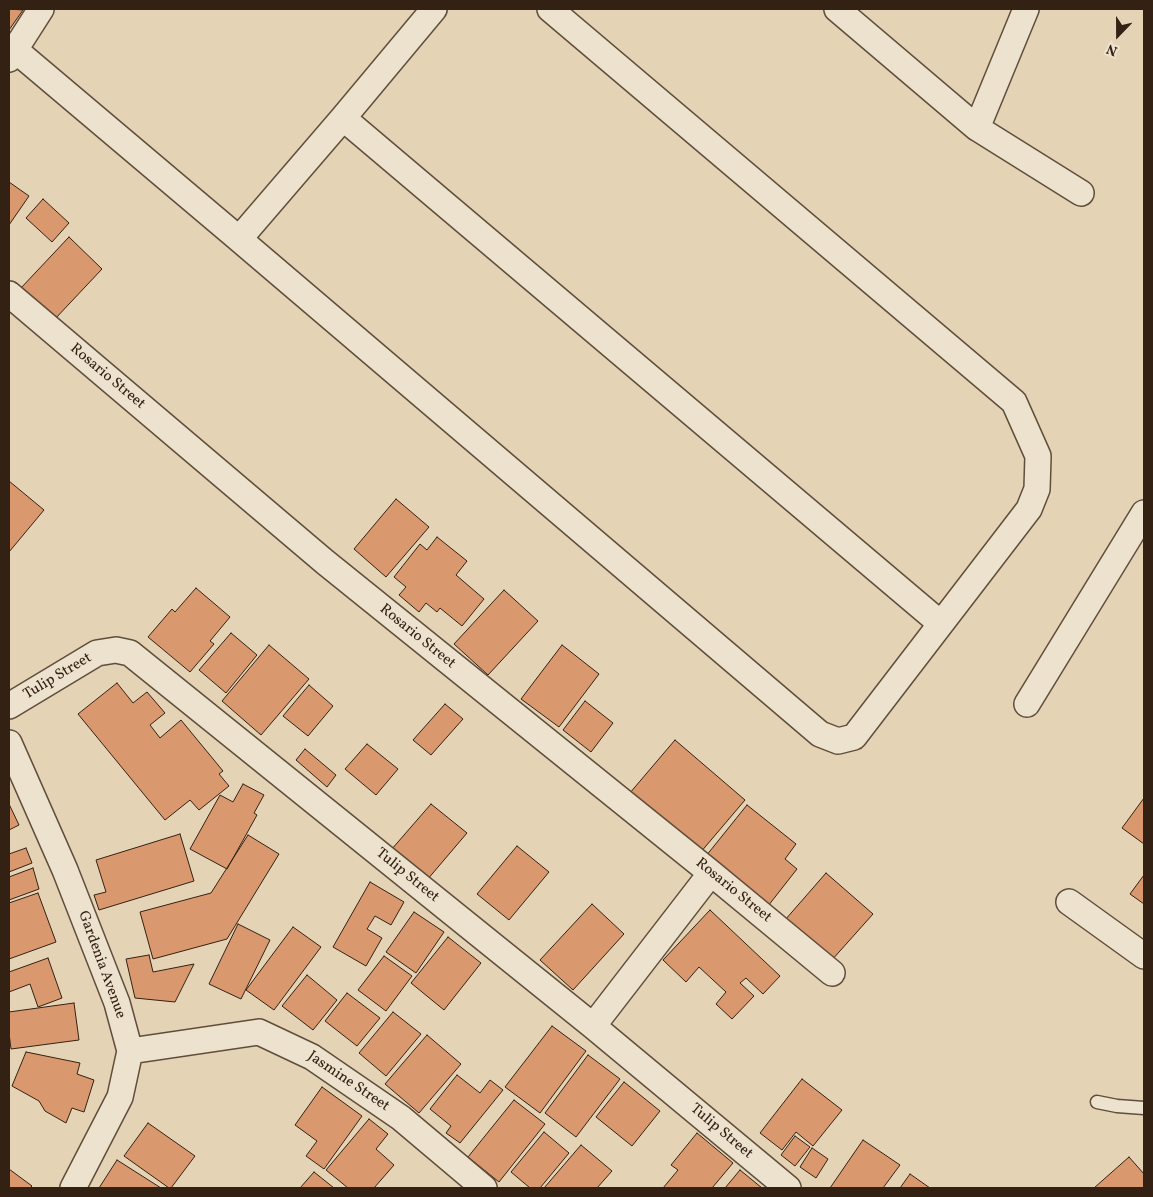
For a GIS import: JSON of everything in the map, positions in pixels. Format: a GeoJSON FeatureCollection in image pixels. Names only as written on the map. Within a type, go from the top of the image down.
{"type":"FeatureCollection","features":[{"type":"Feature","properties":{"kind":"street"},"geometry":{"type":"LineString","coordinates":[[41,9],[12,54],[239,239],[820,734],[838,741],[854,737],[1029,509],[1037,488],[1038,456],[1014,402],[550,9]]}},
{"type":"Feature","properties":{"kind":"street"},"geometry":{"type":"LineString","coordinates":[[239,239],[434,9]]}},
{"type":"Feature","properties":{"kind":"street"},"geometry":{"type":"LineString","coordinates":[[837,9],[977,128],[1081,192]]}},
{"type":"Feature","properties":{"kind":"street"},"geometry":{"type":"LineString","coordinates":[[977,128],[1026,9]]}},
{"type":"Feature","properties":{"kind":"street"},"geometry":{"type":"LineString","coordinates":[[343,118],[940,623]]}},
{"type":"Feature","properties":{"kind":"street","name":"Rosario Street"},"geometry":{"type":"LineString","coordinates":[[9,294],[325,562],[832,973]]}},
{"type":"Feature","properties":{"kind":"street"},"geometry":{"type":"LineString","coordinates":[[1026,704],[1144,513]]}},
{"type":"Feature","properties":{"kind":"street","name":"Tulip Street"},"geometry":{"type":"LineString","coordinates":[[9,706],[97,653],[116,650],[130,653],[593,1026],[788,1188]]}},
{"type":"Feature","properties":{"kind":"street","name":"Gardenia Avenue"},"geometry":{"type":"LineString","coordinates":[[9,743],[65,870],[117,1003],[130,1051],[120,1098],[73,1188]]}},
{"type":"Feature","properties":{"kind":"street"},"geometry":{"type":"LineString","coordinates":[[593,1026],[711,873]]}},
{"type":"Feature","properties":{"kind":"street"},"geometry":{"type":"LineString","coordinates":[[1069,902],[1144,956]]}},
{"type":"Feature","properties":{"kind":"street","name":"Jasmine Street"},"geometry":{"type":"LineString","coordinates":[[130,1051],[259,1032],[312,1057],[361,1090],[401,1118],[484,1188]]}},
{"type":"Feature","properties":{"kind":"lane"},"geometry":{"type":"LineString","coordinates":[[1097,1102],[1144,1108]]}},
{"type":"Feature","properties":{"kind":"building"},"geometry":{"type":"Polygon","coordinates":[[[9,9],[23,10],[9,30],[9,9]]]}},
{"type":"Feature","properties":{"kind":"building"},"geometry":{"type":"Polygon","coordinates":[[[9,182],[29,196],[9,225],[9,182]]]}},
{"type":"Feature","properties":{"kind":"building"},"geometry":{"type":"Polygon","coordinates":[[[43,199],[69,223],[52,242],[26,218],[43,199]]]}},
{"type":"Feature","properties":{"kind":"building"},"geometry":{"type":"Polygon","coordinates":[[[69,237],[102,269],[54,320],[20,289],[69,237]]]}},
{"type":"Feature","properties":{"kind":"building"},"geometry":{"type":"Polygon","coordinates":[[[9,481],[44,510],[9,552],[9,481]]]}},
{"type":"Feature","properties":{"kind":"building"},"geometry":{"type":"Polygon","coordinates":[[[396,499],[429,527],[386,577],[354,549],[396,499]]]}},
{"type":"Feature","properties":{"kind":"building"},"geometry":{"type":"Polygon","coordinates":[[[437,537],[467,561],[456,575],[484,599],[462,626],[440,608],[437,612],[426,603],[419,612],[399,595],[406,587],[394,577],[420,544],[427,550],[437,537]]]}},
{"type":"Feature","properties":{"kind":"building"},"geometry":{"type":"Polygon","coordinates":[[[196,588],[230,617],[210,641],[214,644],[190,672],[148,637],[172,609],[175,612],[196,588]]]}},
{"type":"Feature","properties":{"kind":"building"},"geometry":{"type":"Polygon","coordinates":[[[504,590],[538,621],[488,675],[454,644],[504,590]]]}},
{"type":"Feature","properties":{"kind":"building"},"geometry":{"type":"Polygon","coordinates":[[[231,633],[257,655],[226,693],[199,670],[231,633]]]}},
{"type":"Feature","properties":{"kind":"building"},"geometry":{"type":"Polygon","coordinates":[[[269,645],[309,679],[261,735],[222,701],[269,645]]]}},
{"type":"Feature","properties":{"kind":"building"},"geometry":{"type":"Polygon","coordinates":[[[562,645],[599,674],[559,727],[521,699],[562,645]]]}},
{"type":"Feature","properties":{"kind":"building"},"geometry":{"type":"Polygon","coordinates":[[[117,683],[133,703],[147,692],[165,713],[150,725],[160,738],[181,720],[223,771],[219,774],[229,786],[199,810],[190,800],[165,820],[78,714],[117,683]]]}},
{"type":"Feature","properties":{"kind":"building"},"geometry":{"type":"Polygon","coordinates":[[[309,685],[333,706],[308,736],[283,716],[309,685]]]}},
{"type":"Feature","properties":{"kind":"building"},"geometry":{"type":"Polygon","coordinates":[[[585,701],[613,723],[591,752],[563,730],[585,701]]]}},
{"type":"Feature","properties":{"kind":"building"},"geometry":{"type":"Polygon","coordinates":[[[445,704],[463,719],[431,755],[413,740],[445,704]]]}},
{"type":"Feature","properties":{"kind":"building"},"geometry":{"type":"Polygon","coordinates":[[[675,740],[745,800],[700,853],[629,794],[675,740]]]}},
{"type":"Feature","properties":{"kind":"building"},"geometry":{"type":"Polygon","coordinates":[[[367,744],[398,769],[376,795],[345,769],[367,744]]]}},
{"type":"Feature","properties":{"kind":"building"},"geometry":{"type":"Polygon","coordinates":[[[305,749],[336,775],[327,787],[296,760],[305,749]]]}},
{"type":"Feature","properties":{"kind":"building"},"geometry":{"type":"Polygon","coordinates":[[[243,784],[264,795],[254,813],[257,815],[227,869],[190,849],[220,795],[233,802],[243,784]]]}},
{"type":"Feature","properties":{"kind":"building"},"geometry":{"type":"Polygon","coordinates":[[[1144,798],[1144,844],[1122,828],[1144,798]]]}},
{"type":"Feature","properties":{"kind":"building"},"geometry":{"type":"Polygon","coordinates":[[[9,804],[19,825],[9,830],[9,804]]]}},
{"type":"Feature","properties":{"kind":"building"},"geometry":{"type":"Polygon","coordinates":[[[431,804],[467,833],[427,880],[391,850],[431,804]]]}},
{"type":"Feature","properties":{"kind":"building"},"geometry":{"type":"Polygon","coordinates":[[[747,805],[796,844],[785,859],[797,869],[768,906],[706,856],[747,805]]]}},
{"type":"Feature","properties":{"kind":"building"},"geometry":{"type":"Polygon","coordinates":[[[180,834],[194,881],[99,910],[94,895],[106,892],[96,860],[180,834]]]}},
{"type":"Feature","properties":{"kind":"building"},"geometry":{"type":"Polygon","coordinates":[[[248,835],[279,854],[227,939],[153,959],[140,912],[211,893],[248,835]]]}},
{"type":"Feature","properties":{"kind":"building"},"geometry":{"type":"Polygon","coordinates":[[[517,846],[549,872],[509,920],[477,894],[517,846]]]}},
{"type":"Feature","properties":{"kind":"building"},"geometry":{"type":"Polygon","coordinates":[[[26,848],[32,863],[9,872],[9,854],[26,848]]]}},
{"type":"Feature","properties":{"kind":"building"},"geometry":{"type":"Polygon","coordinates":[[[33,868],[39,889],[9,900],[9,877],[33,868]]]}},
{"type":"Feature","properties":{"kind":"building"},"geometry":{"type":"Polygon","coordinates":[[[826,873],[873,914],[831,961],[785,920],[826,873]]]}},
{"type":"Feature","properties":{"kind":"building"},"geometry":{"type":"Polygon","coordinates":[[[1144,875],[1144,904],[1130,894],[1144,875]]]}},
{"type":"Feature","properties":{"kind":"building"},"geometry":{"type":"Polygon","coordinates":[[[370,882],[404,902],[391,925],[375,916],[367,929],[382,938],[366,966],[333,947],[370,882]]]}},
{"type":"Feature","properties":{"kind":"building"},"geometry":{"type":"Polygon","coordinates":[[[38,893],[56,942],[9,959],[9,903],[38,893]]]}},
{"type":"Feature","properties":{"kind":"building"},"geometry":{"type":"Polygon","coordinates":[[[592,904],[624,934],[573,990],[540,960],[592,904]]]}},
{"type":"Feature","properties":{"kind":"building"},"geometry":{"type":"Polygon","coordinates":[[[710,910],[780,976],[763,994],[746,978],[740,983],[754,996],[732,1019],[716,1004],[726,992],[699,967],[686,982],[663,960],[710,910]]]}},
{"type":"Feature","properties":{"kind":"building"},"geometry":{"type":"Polygon","coordinates":[[[414,912],[444,932],[416,973],[386,952],[414,912]]]}},
{"type":"Feature","properties":{"kind":"building"},"geometry":{"type":"Polygon","coordinates":[[[238,924],[270,940],[241,999],[209,984],[238,924]]]}},
{"type":"Feature","properties":{"kind":"building"},"geometry":{"type":"Polygon","coordinates":[[[293,927],[321,947],[274,1010],[246,990],[293,927]]]}},
{"type":"Feature","properties":{"kind":"building"},"geometry":{"type":"Polygon","coordinates":[[[448,937],[481,963],[444,1010],[411,983],[448,937]]]}},
{"type":"Feature","properties":{"kind":"building"},"geometry":{"type":"Polygon","coordinates":[[[149,955],[153,972],[194,964],[175,1002],[135,998],[126,959],[149,955]]]}},
{"type":"Feature","properties":{"kind":"building"},"geometry":{"type":"Polygon","coordinates":[[[384,956],[412,976],[386,1011],[358,990],[384,956]]]}},
{"type":"Feature","properties":{"kind":"building"},"geometry":{"type":"Polygon","coordinates":[[[48,958],[62,998],[38,1007],[30,984],[9,992],[9,972],[48,958]]]}},
{"type":"Feature","properties":{"kind":"building"},"geometry":{"type":"Polygon","coordinates":[[[307,975],[337,1000],[313,1030],[282,1006],[307,975]]]}},
{"type":"Feature","properties":{"kind":"building"},"geometry":{"type":"Polygon","coordinates":[[[347,993],[380,1018],[357,1046],[325,1021],[347,993]]]}},
{"type":"Feature","properties":{"kind":"building"},"geometry":{"type":"Polygon","coordinates":[[[74,1003],[79,1040],[11,1049],[9,1012],[74,1003]]]}},
{"type":"Feature","properties":{"kind":"building"},"geometry":{"type":"Polygon","coordinates":[[[393,1012],[421,1034],[386,1076],[359,1053],[393,1012]]]}},
{"type":"Feature","properties":{"kind":"building"},"geometry":{"type":"Polygon","coordinates":[[[552,1026],[586,1051],[540,1113],[505,1087],[552,1026]]]}},
{"type":"Feature","properties":{"kind":"building"},"geometry":{"type":"Polygon","coordinates":[[[427,1035],[461,1064],[419,1113],[385,1084],[427,1035]]]}},
{"type":"Feature","properties":{"kind":"building"},"geometry":{"type":"Polygon","coordinates":[[[26,1052],[80,1063],[77,1074],[94,1080],[84,1112],[72,1108],[66,1123],[45,1111],[39,1101],[12,1086],[26,1052]]]}},
{"type":"Feature","properties":{"kind":"building"},"geometry":{"type":"Polygon","coordinates":[[[588,1055],[620,1079],[576,1137],[545,1113],[588,1055]]]}},
{"type":"Feature","properties":{"kind":"building"},"geometry":{"type":"Polygon","coordinates":[[[457,1075],[480,1093],[490,1080],[503,1090],[460,1143],[446,1133],[451,1126],[430,1109],[457,1075]]]}},
{"type":"Feature","properties":{"kind":"building"},"geometry":{"type":"Polygon","coordinates":[[[802,1079],[842,1110],[813,1146],[796,1132],[782,1150],[760,1133],[802,1079]]]}},
{"type":"Feature","properties":{"kind":"building"},"geometry":{"type":"Polygon","coordinates":[[[624,1082],[660,1111],[632,1146],[596,1117],[624,1082]]]}},
{"type":"Feature","properties":{"kind":"building"},"geometry":{"type":"Polygon","coordinates":[[[322,1087],[362,1116],[324,1169],[306,1156],[317,1141],[295,1125],[322,1087]]]}},
{"type":"Feature","properties":{"kind":"building"},"geometry":{"type":"Polygon","coordinates":[[[514,1100],[545,1124],[499,1182],[468,1157],[514,1100]]]}},
{"type":"Feature","properties":{"kind":"building"},"geometry":{"type":"Polygon","coordinates":[[[369,1119],[388,1134],[376,1149],[394,1165],[374,1188],[348,1188],[326,1170],[369,1119]]]}},
{"type":"Feature","properties":{"kind":"building"},"geometry":{"type":"Polygon","coordinates":[[[148,1123],[195,1156],[171,1188],[124,1156],[148,1123]]]}},
{"type":"Feature","properties":{"kind":"building"},"geometry":{"type":"Polygon","coordinates":[[[544,1132],[569,1153],[540,1188],[530,1188],[511,1172],[544,1132]]]}},
{"type":"Feature","properties":{"kind":"building"},"geometry":{"type":"Polygon","coordinates":[[[697,1133],[733,1163],[712,1188],[663,1188],[678,1170],[671,1165],[697,1133]]]}},
{"type":"Feature","properties":{"kind":"building"},"geometry":{"type":"Polygon","coordinates":[[[795,1136],[810,1147],[795,1166],[781,1155],[795,1136]]]}},
{"type":"Feature","properties":{"kind":"building"},"geometry":{"type":"Polygon","coordinates":[[[863,1140],[900,1165],[883,1188],[830,1188],[863,1140]]]}},
{"type":"Feature","properties":{"kind":"building"},"geometry":{"type":"Polygon","coordinates":[[[581,1145],[612,1171],[597,1188],[544,1188],[581,1145]]]}},
{"type":"Feature","properties":{"kind":"building"},"geometry":{"type":"Polygon","coordinates":[[[812,1148],[828,1159],[816,1178],[800,1167],[812,1148]]]}},
{"type":"Feature","properties":{"kind":"building"},"geometry":{"type":"Polygon","coordinates":[[[1129,1157],[1144,1174],[1144,1188],[1094,1188],[1129,1157]]]}},
{"type":"Feature","properties":{"kind":"building"},"geometry":{"type":"Polygon","coordinates":[[[117,1160],[161,1188],[99,1188],[117,1160]]]}},
{"type":"Feature","properties":{"kind":"building"},"geometry":{"type":"Polygon","coordinates":[[[9,1169],[32,1186],[30,1188],[9,1188],[9,1169]]]}},
{"type":"Feature","properties":{"kind":"building"},"geometry":{"type":"Polygon","coordinates":[[[740,1170],[762,1188],[725,1188],[740,1170]]]}},
{"type":"Feature","properties":{"kind":"building"},"geometry":{"type":"Polygon","coordinates":[[[314,1172],[334,1188],[300,1188],[314,1172]]]}},
{"type":"Feature","properties":{"kind":"building"},"geometry":{"type":"Polygon","coordinates":[[[910,1174],[930,1188],[900,1188],[910,1174]]]}}]}
